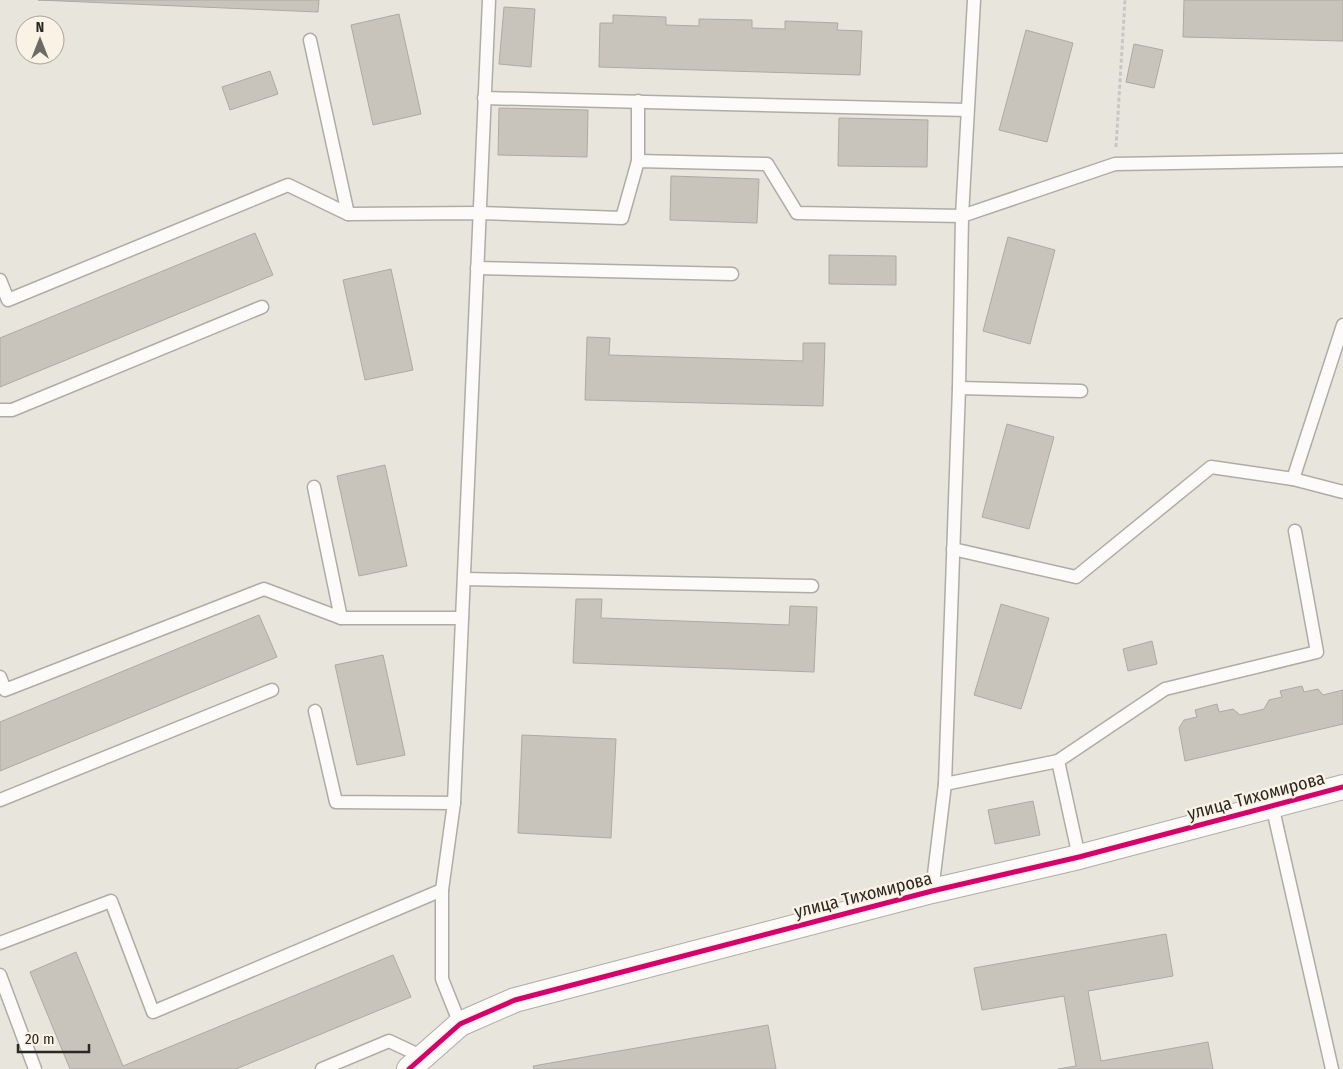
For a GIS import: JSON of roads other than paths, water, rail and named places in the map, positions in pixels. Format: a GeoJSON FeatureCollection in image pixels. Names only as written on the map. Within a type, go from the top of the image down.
{"type":"FeatureCollection","features":[{"type":"Feature","properties":{"kind":"street","name":"улица Тихомирова"},"geometry":{"type":"LineString","coordinates":[[416,1063],[460,1024],[515,1000],[932,891],[1079,857],[1343,787]]}},
{"type":"Feature","properties":{"kind":"lane"},"geometry":{"type":"LineString","coordinates":[[460,1024],[442,980],[442,890],[454,803],[489,0]]}},
{"type":"Feature","properties":{"kind":"lane"},"geometry":{"type":"LineString","coordinates":[[932,891],[945,784],[959,388],[962,216],[974,0]]}},
{"type":"Feature","properties":{"kind":"lane"},"geometry":{"type":"LineString","coordinates":[[310,40],[348,214]]}},
{"type":"Feature","properties":{"kind":"lane"},"geometry":{"type":"LineString","coordinates":[[484,98],[967,110]]}},
{"type":"Feature","properties":{"kind":"lane"},"geometry":{"type":"LineString","coordinates":[[0,280],[8,300],[288,185],[348,214],[480,213],[622,218],[638,161],[638,101]]}},
{"type":"Feature","properties":{"kind":"lane"},"geometry":{"type":"LineString","coordinates":[[638,161],[767,164],[797,213],[962,216],[1115,164],[1343,160]]}},
{"type":"Feature","properties":{"kind":"lane"},"geometry":{"type":"LineString","coordinates":[[478,268],[732,274]]}},
{"type":"Feature","properties":{"kind":"lane"},"geometry":{"type":"LineString","coordinates":[[0,410],[12,410],[262,307]]}},
{"type":"Feature","properties":{"kind":"lane"},"geometry":{"type":"LineString","coordinates":[[1293,479],[1343,325]]}},
{"type":"Feature","properties":{"kind":"lane"},"geometry":{"type":"LineString","coordinates":[[959,388],[1081,391]]}},
{"type":"Feature","properties":{"kind":"lane"},"geometry":{"type":"LineString","coordinates":[[953,549],[1076,578],[1211,468],[1293,479],[1343,492]]}},
{"type":"Feature","properties":{"kind":"lane"},"geometry":{"type":"LineString","coordinates":[[314,487],[341,618]]}},
{"type":"Feature","properties":{"kind":"lane"},"geometry":{"type":"LineString","coordinates":[[945,784],[1058,761],[1165,689],[1317,652],[1295,531]]}},
{"type":"Feature","properties":{"kind":"lane"},"geometry":{"type":"LineString","coordinates":[[465,579],[812,586]]}},
{"type":"Feature","properties":{"kind":"lane"},"geometry":{"type":"LineString","coordinates":[[0,678],[5,690],[264,589],[341,618],[462,618]]}},
{"type":"Feature","properties":{"kind":"lane"},"geometry":{"type":"LineString","coordinates":[[0,800],[272,690]]}},
{"type":"Feature","properties":{"kind":"lane"},"geometry":{"type":"LineString","coordinates":[[315,711],[336,802],[454,803]]}},
{"type":"Feature","properties":{"kind":"lane"},"geometry":{"type":"LineString","coordinates":[[1058,761],[1079,857]]}},
{"type":"Feature","properties":{"kind":"lane"},"geometry":{"type":"LineString","coordinates":[[1272,805],[1332,1069]]}},
{"type":"Feature","properties":{"kind":"lane"},"geometry":{"type":"LineString","coordinates":[[0,943],[111,901],[153,1012],[442,890]]}},
{"type":"Feature","properties":{"kind":"lane"},"geometry":{"type":"LineString","coordinates":[[0,975],[35,1069]]}},
{"type":"Feature","properties":{"kind":"lane"},"geometry":{"type":"LineString","coordinates":[[322,1069],[389,1041],[416,1063]]}}]}
